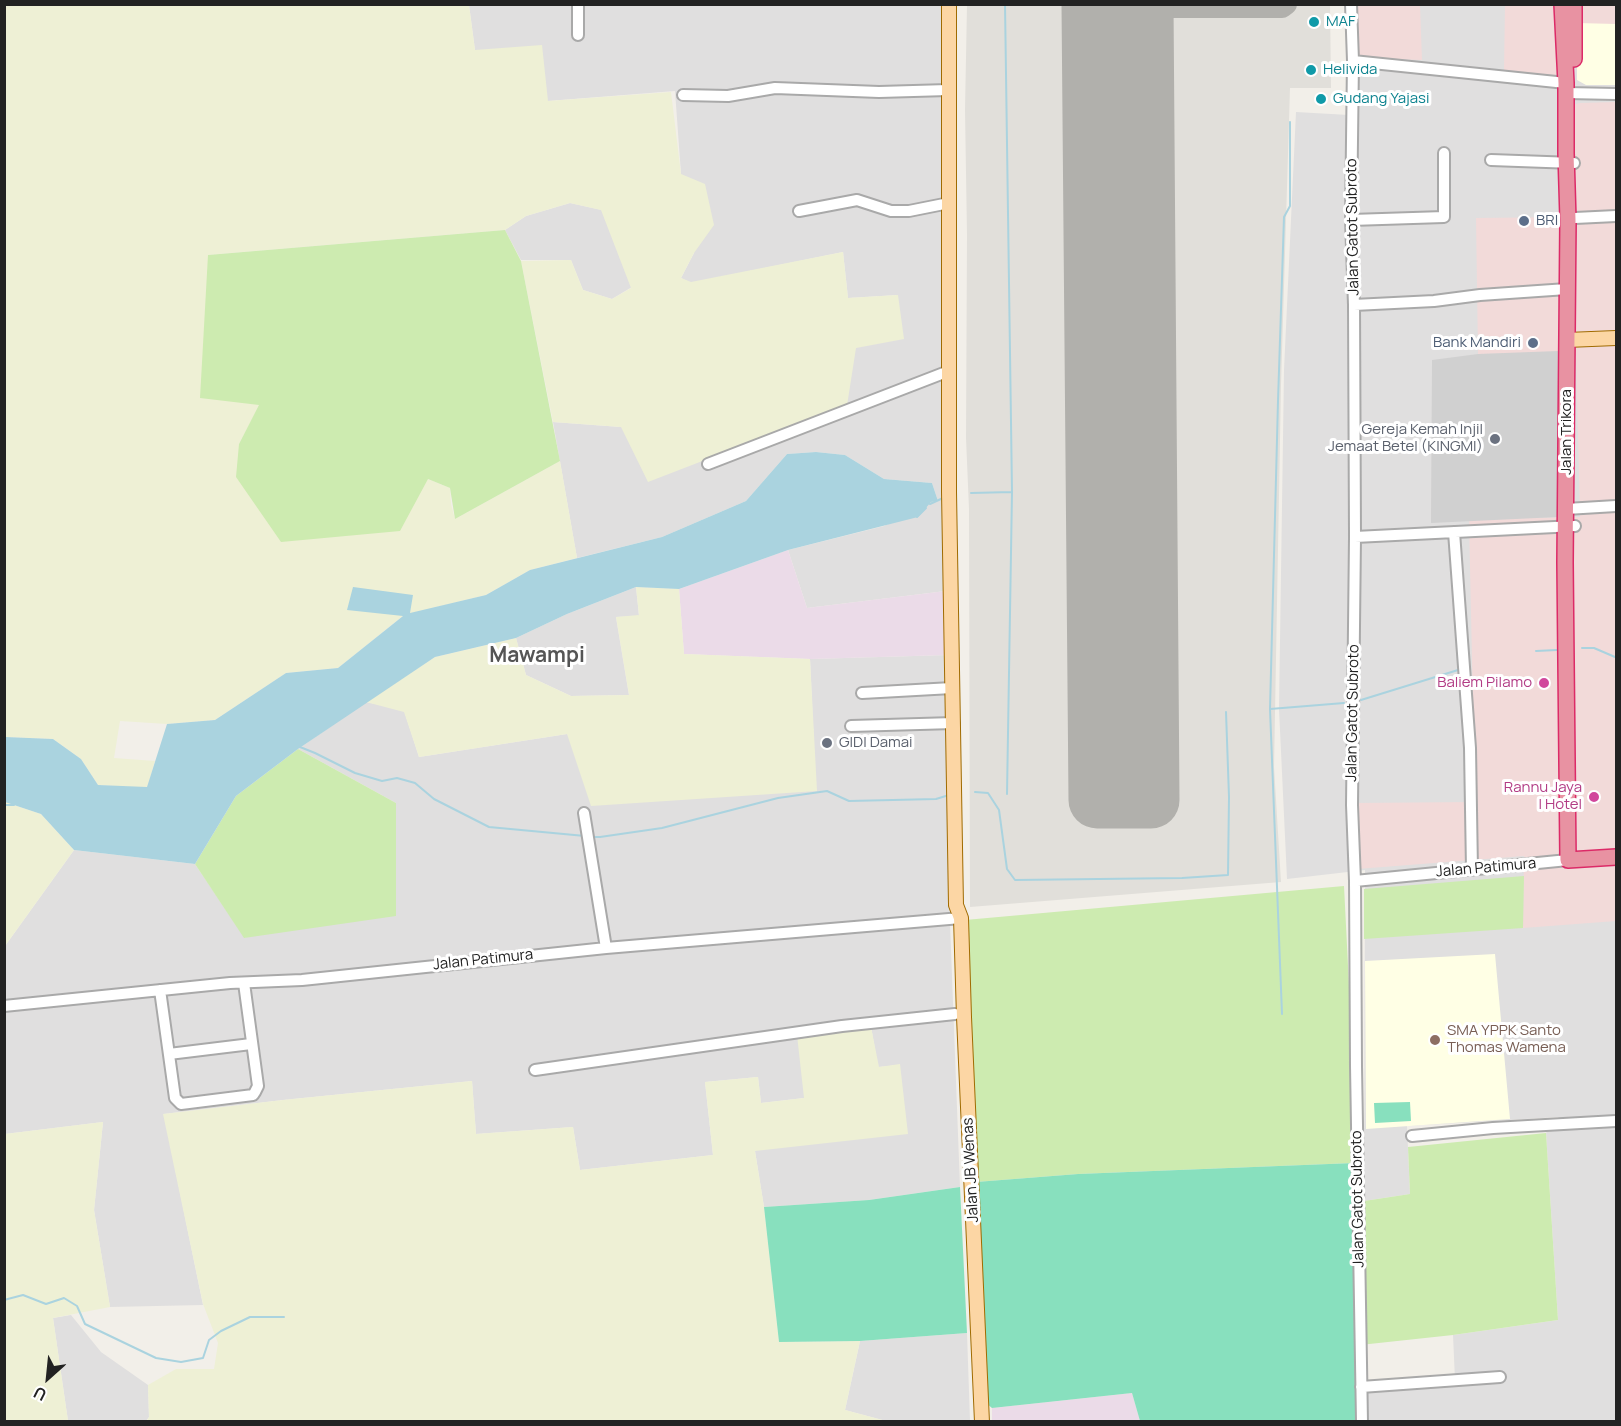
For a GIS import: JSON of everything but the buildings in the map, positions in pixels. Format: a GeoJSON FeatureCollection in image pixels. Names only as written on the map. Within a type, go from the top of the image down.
{"type":"FeatureCollection","features":[{"type":"Feature","properties":{"kind":"highway","name":"Jalan Trikora"},"geometry":{"type":"LineString","coordinates":[[1562,4],[1569,90],[1567,289],[1571,340]]}},
{"type":"Feature","properties":{"kind":"highway","name":"Jalan Trikora"},"geometry":{"type":"LineString","coordinates":[[1569,90],[1574,4]]}},
{"type":"Feature","properties":{"kind":"highway","name":"Jalan Trikora"},"geometry":{"type":"LineString","coordinates":[[1570,163],[1575,218],[1571,340],[1573,860]]}},
{"type":"Feature","properties":{"kind":"highway","name":"Jalan Patimura"},"geometry":{"type":"LineString","coordinates":[[1573,860],[1617,857]]}},
{"type":"Feature","properties":{"kind":"main road"},"geometry":{"type":"LineString","coordinates":[[949,4],[949,371],[956,914]]}},
{"type":"Feature","properties":{"kind":"main road"},"geometry":{"type":"LineString","coordinates":[[1571,340],[1617,338]]}},
{"type":"Feature","properties":{"kind":"main road","name":"Jalan JB Wenas"},"geometry":{"type":"LineString","coordinates":[[956,914],[955,1014],[982,1422]]}},
{"type":"Feature","properties":{"kind":"main road","name":"Jalan JB Wenas"},"geometry":{"type":"LineString","coordinates":[[956,914],[968,1194],[974,1422]]}},
{"type":"Feature","properties":{"kind":"street"},"geometry":{"type":"LineString","coordinates":[[578,4],[578,35]]}},
{"type":"Feature","properties":{"kind":"street","name":"Jalan Gatot Subroto"},"geometry":{"type":"LineString","coordinates":[[1351,4],[1355,537],[1352,805],[1362,1422]]}},
{"type":"Feature","properties":{"kind":"street"},"geometry":{"type":"LineString","coordinates":[[1353,61],[1569,90],[1617,94]]}},
{"type":"Feature","properties":{"kind":"street"},"geometry":{"type":"LineString","coordinates":[[683,95],[728,96],[775,88],[879,92],[948,90]]}},
{"type":"Feature","properties":{"kind":"street"},"geometry":{"type":"LineString","coordinates":[[1352,220],[1444,217],[1444,153]]}},
{"type":"Feature","properties":{"kind":"street"},"geometry":{"type":"LineString","coordinates":[[1491,160],[1570,163]]}},
{"type":"Feature","properties":{"kind":"street"},"geometry":{"type":"LineString","coordinates":[[799,211],[857,200],[891,211],[909,212],[949,203]]}},
{"type":"Feature","properties":{"kind":"street"},"geometry":{"type":"LineString","coordinates":[[1575,218],[1617,216]]}},
{"type":"Feature","properties":{"kind":"street"},"geometry":{"type":"LineString","coordinates":[[1354,305],[1434,301],[1480,295],[1567,289]]}},
{"type":"Feature","properties":{"kind":"street"},"geometry":{"type":"LineString","coordinates":[[708,464],[949,371]]}},
{"type":"Feature","properties":{"kind":"street"},"geometry":{"type":"LineString","coordinates":[[1571,509],[1617,506]]}},
{"type":"Feature","properties":{"kind":"street"},"geometry":{"type":"LineString","coordinates":[[1355,537],[1571,526]]}},
{"type":"Feature","properties":{"kind":"street"},"geometry":{"type":"LineString","coordinates":[[1454,532],[1470,748],[1472,870]]}},
{"type":"Feature","properties":{"kind":"street"},"geometry":{"type":"LineString","coordinates":[[862,693],[952,688]]}},
{"type":"Feature","properties":{"kind":"street"},"geometry":{"type":"LineString","coordinates":[[851,726],[954,723]]}},
{"type":"Feature","properties":{"kind":"street"},"geometry":{"type":"LineString","coordinates":[[584,813],[606,948]]}},
{"type":"Feature","properties":{"kind":"street","name":"Jalan Patimura"},"geometry":{"type":"LineString","coordinates":[[1355,881],[1573,860]]}},
{"type":"Feature","properties":{"kind":"street","name":"Jalan Patimura"},"geometry":{"type":"LineString","coordinates":[[4,1006],[160,990],[302,980],[956,914]]}},
{"type":"Feature","properties":{"kind":"street"},"geometry":{"type":"LineString","coordinates":[[160,990],[174,1098],[181,1104],[253,1095],[255,1092],[258,1086],[244,983]]}},
{"type":"Feature","properties":{"kind":"street"},"geometry":{"type":"LineString","coordinates":[[535,1070],[842,1026],[955,1014]]}},
{"type":"Feature","properties":{"kind":"street"},"geometry":{"type":"LineString","coordinates":[[169,1054],[251,1044]]}},
{"type":"Feature","properties":{"kind":"street"},"geometry":{"type":"LineString","coordinates":[[1412,1136],[1493,1128],[1617,1121]]}},
{"type":"Feature","properties":{"kind":"street"},"geometry":{"type":"LineString","coordinates":[[1361,1388],[1500,1377]]}},
{"type":"Feature","properties":{"kind":"shaded area"},"geometry":{"type":"Polygon","coordinates":[[[5,5],[469,5],[475,50],[542,45],[548,101],[671,92],[681,174],[705,184],[714,225],[694,253],[681,278],[691,282],[843,252],[848,298],[898,295],[904,339],[856,348],[846,412],[648,482],[621,427],[553,422],[521,261],[571,260],[583,290],[612,299],[631,288],[601,210],[570,203],[526,216],[505,230],[208,255],[260,405],[239,444],[428,479],[450,488],[455,519],[560,461],[577,558],[530,570],[486,595],[404,615],[338,668],[286,673],[215,720],[167,724],[120,721],[114,758],[155,761],[147,788],[98,785],[81,759],[53,739],[5,737],[5,5]]]}},
{"type":"Feature","properties":{"kind":"shaded area"},"geometry":{"type":"Polygon","coordinates":[[[469,5],[942,5],[946,591],[807,608],[788,550],[884,526],[931,502],[938,501],[932,483],[884,479],[845,455],[816,452],[787,454],[746,501],[662,537],[577,558],[553,422],[621,427],[856,348],[898,295],[848,298],[843,252],[691,283],[681,278],[694,253],[681,174],[675,91],[548,101],[475,50],[469,5]]]}},
{"type":"Feature","properties":{"kind":"shaded area"},"geometry":{"type":"Polygon","coordinates":[[[967,5],[1330,5],[1331,88],[1290,88],[1281,385],[1274,767],[1281,882],[970,907],[969,509],[966,438],[967,5]]]}},
{"type":"Feature","properties":{"kind":"shaded area"},"geometry":{"type":"Polygon","coordinates":[[[1349,5],[1616,5],[1616,1421],[1362,1421],[1361,1387],[1455,1380],[1453,1335],[1558,1320],[1546,1133],[1559,1117],[1407,1126],[1410,1194],[1364,1201],[1365,870],[1287,879],[1279,709],[1284,370],[1296,112],[1349,115],[1349,5]]]}},
{"type":"Feature","properties":{"kind":"shaded area"},"geometry":{"type":"Polygon","coordinates":[[[1354,5],[1420,5],[1422,60],[1356,58],[1354,5]]]}},
{"type":"Feature","properties":{"kind":"shaded area"},"geometry":{"type":"Polygon","coordinates":[[[1505,5],[1616,5],[1616,24],[1558,24],[1558,72],[1555,77],[1504,71],[1505,5]]]}},
{"type":"Feature","properties":{"kind":"shaded area"},"geometry":{"type":"Polygon","coordinates":[[[1577,23],[1616,24],[1616,85],[1586,85],[1577,80],[1577,23]]]}},
{"type":"Feature","properties":{"kind":"shaded area"},"geometry":{"type":"Polygon","coordinates":[[[1616,102],[1616,921],[1523,928],[1524,856],[1357,869],[1354,803],[1475,802],[1469,519],[1580,517],[1576,353],[1478,354],[1476,218],[1568,217],[1568,106],[1580,103],[1616,102]]]}},
{"type":"Feature","properties":{"kind":"shaded area"},"geometry":{"type":"Polygon","coordinates":[[[570,203],[602,210],[632,287],[612,299],[583,290],[571,260],[521,260],[505,230],[526,216],[570,203]]]}},
{"type":"Feature","properties":{"kind":"shaded area"},"geometry":{"type":"Polygon","coordinates":[[[1558,351],[1558,517],[1431,523],[1432,360],[1478,354],[1558,351]]]}},
{"type":"Feature","properties":{"kind":"shaded area"},"geometry":{"type":"Polygon","coordinates":[[[788,550],[807,608],[946,591],[948,655],[810,659],[684,654],[679,589],[788,550]]]}},
{"type":"Feature","properties":{"kind":"shaded area"},"geometry":{"type":"Polygon","coordinates":[[[636,587],[639,616],[616,617],[629,695],[571,696],[526,675],[516,638],[567,614],[636,587]]]}},
{"type":"Feature","properties":{"kind":"shaded area"},"geometry":{"type":"Polygon","coordinates":[[[636,587],[679,589],[684,654],[810,659],[817,791],[591,806],[567,734],[419,757],[404,712],[366,702],[435,657],[516,638],[526,675],[571,696],[629,695],[616,617],[639,615],[636,587]]]}},
{"type":"Feature","properties":{"kind":"shaded area"},"geometry":{"type":"Polygon","coordinates":[[[948,655],[950,923],[960,1187],[869,1200],[764,1207],[755,1151],[900,1065],[878,1067],[871,1027],[804,1098],[761,1103],[758,1077],[705,1082],[713,1155],[580,1170],[573,1127],[476,1134],[472,1081],[164,1114],[203,1305],[110,1307],[94,1210],[103,1122],[5,1134],[5,946],[74,850],[195,864],[245,938],[396,803],[298,749],[366,702],[404,710],[419,757],[567,734],[816,791],[810,659],[948,655]]]}},
{"type":"Feature","properties":{"kind":"shaded area"},"geometry":{"type":"Polygon","coordinates":[[[5,802],[41,814],[74,850],[5,946],[5,802]]]}},
{"type":"Feature","properties":{"kind":"shaded area","name":"SMA YPPK Santo Thomas Wamena"},"geometry":{"type":"Polygon","coordinates":[[[1495,954],[1510,1119],[1366,1129],[1365,961],[1495,954]]]}},
{"type":"Feature","properties":{"kind":"shaded area"},"geometry":{"type":"Polygon","coordinates":[[[871,1027],[879,1067],[900,1064],[908,1134],[755,1151],[764,1207],[779,1342],[860,1341],[845,1410],[886,1421],[146,1422],[149,1417],[148,1385],[176,1369],[214,1369],[218,1343],[203,1304],[163,1114],[472,1081],[476,1134],[573,1127],[580,1170],[713,1155],[705,1082],[758,1077],[761,1103],[804,1098],[797,1035],[871,1027]]]}},
{"type":"Feature","properties":{"kind":"shaded area"},"geometry":{"type":"Polygon","coordinates":[[[103,1122],[94,1210],[110,1307],[53,1318],[68,1421],[5,1421],[5,1134],[103,1122]]]}},
{"type":"Feature","properties":{"kind":"shaded area"},"geometry":{"type":"Polygon","coordinates":[[[71,1315],[101,1352],[148,1385],[149,1417],[146,1421],[68,1421],[53,1318],[71,1315]]]}},
{"type":"Feature","properties":{"kind":"shaded area"},"geometry":{"type":"Polygon","coordinates":[[[967,1333],[970,1421],[886,1421],[845,1410],[860,1341],[967,1333]]]}},
{"type":"Feature","properties":{"kind":"shaded area"},"geometry":{"type":"Polygon","coordinates":[[[1132,1393],[1140,1421],[992,1422],[992,1408],[1132,1393]]]}},
{"type":"Feature","properties":{"kind":"green space"},"geometry":{"type":"Polygon","coordinates":[[[505,230],[521,261],[560,461],[455,519],[450,488],[428,479],[400,531],[281,542],[236,477],[239,444],[259,405],[200,398],[208,255],[505,230]]]}},
{"type":"Feature","properties":{"kind":"green space"},"geometry":{"type":"Polygon","coordinates":[[[298,749],[396,803],[396,916],[244,938],[195,864],[236,796],[298,749]]]}},
{"type":"Feature","properties":{"kind":"green space"},"geometry":{"type":"Polygon","coordinates":[[[1524,876],[1523,928],[1364,939],[1364,889],[1524,876]]]}},
{"type":"Feature","properties":{"kind":"green space"},"geometry":{"type":"Polygon","coordinates":[[[1344,886],[1353,1065],[1354,1163],[1078,1174],[976,1182],[965,920],[1344,886]]]}},
{"type":"Feature","properties":{"kind":"green space"},"geometry":{"type":"Polygon","coordinates":[[[1410,1102],[1411,1121],[1375,1123],[1374,1103],[1410,1102]]]}},
{"type":"Feature","properties":{"kind":"green space"},"geometry":{"type":"Polygon","coordinates":[[[1546,1133],[1558,1320],[1360,1345],[1364,1201],[1410,1194],[1408,1147],[1546,1133]]]}},
{"type":"Feature","properties":{"kind":"green space"},"geometry":{"type":"Polygon","coordinates":[[[1354,1163],[1362,1421],[1140,1421],[1132,1393],[992,1408],[986,1403],[976,1182],[1078,1174],[1354,1163]]]}},
{"type":"Feature","properties":{"kind":"green space"},"geometry":{"type":"Polygon","coordinates":[[[960,1187],[967,1333],[860,1341],[779,1342],[764,1207],[869,1200],[960,1187]]]}},
{"type":"Feature","properties":{"kind":"water"},"geometry":{"type":"Polygon","coordinates":[[[816,452],[845,455],[884,479],[932,483],[938,501],[931,502],[918,517],[788,550],[679,589],[636,587],[567,614],[516,638],[435,657],[298,749],[236,796],[195,864],[74,850],[41,814],[5,802],[5,737],[53,739],[81,759],[98,785],[147,787],[167,724],[215,720],[286,673],[338,668],[403,616],[347,610],[353,587],[413,595],[410,613],[486,595],[530,570],[662,537],[746,501],[787,454],[816,452]]]}},
{"type":"Feature","properties":{"kind":"waterway"},"geometry":{"type":"LineString","coordinates":[[1005,4],[1012,492],[1007,794]]}},
{"type":"Feature","properties":{"kind":"waterway"},"geometry":{"type":"LineString","coordinates":[[1282,1014],[1270,709],[1284,217],[1290,206],[1290,122]]}},
{"type":"Feature","properties":{"kind":"waterway"},"geometry":{"type":"LineString","coordinates":[[971,493],[1012,492]]}},
{"type":"Feature","properties":{"kind":"waterway"},"geometry":{"type":"LineString","coordinates":[[930,504],[943,498]]}},
{"type":"Feature","properties":{"kind":"waterway"},"geometry":{"type":"LineString","coordinates":[[917,517],[926,508]]}},
{"type":"Feature","properties":{"kind":"waterway"},"geometry":{"type":"LineString","coordinates":[[1582,648],[1594,648],[1615,657]]}},
{"type":"Feature","properties":{"kind":"waterway"},"geometry":{"type":"LineString","coordinates":[[1536,651],[1557,650]]}},
{"type":"Feature","properties":{"kind":"waterway"},"geometry":{"type":"LineString","coordinates":[[1361,700],[1458,670]]}},
{"type":"Feature","properties":{"kind":"waterway"},"geometry":{"type":"LineString","coordinates":[[1270,709],[1344,703]]}},
{"type":"Feature","properties":{"kind":"waterway"},"geometry":{"type":"LineString","coordinates":[[975,792],[988,793],[999,810],[1007,869],[1015,880],[1182,878],[1228,875],[1229,797],[1226,712]]}},
{"type":"Feature","properties":{"kind":"waterway"},"geometry":{"type":"LineString","coordinates":[[300,747],[355,773],[382,781],[397,778],[415,783],[434,799],[489,827],[585,836]]}},
{"type":"Feature","properties":{"kind":"waterway"},"geometry":{"type":"LineString","coordinates":[[591,837],[662,828],[778,798],[827,791],[849,801],[936,799],[949,795]]}},
{"type":"Feature","properties":{"kind":"waterway"},"geometry":{"type":"LineString","coordinates":[[4,805],[14,805]]}},
{"type":"Feature","properties":{"kind":"waterway"},"geometry":{"type":"LineString","coordinates":[[4,1300],[23,1295],[46,1304],[64,1298],[77,1306],[85,1324],[156,1358],[181,1362],[203,1358],[209,1340],[221,1331],[250,1317],[284,1317]]}},
{"type":"Feature","properties":{"kind":"taxiway"},"geometry":{"type":"LineString","coordinates":[[1119,7],[1282,7],[1286,4]]}},
{"type":"Feature","properties":{"kind":"runway"},"geometry":{"type":"LineString","coordinates":[[1090,4],[1097,800],[1151,800],[1145,4]]}},
{"type":"Feature","properties":{"kind":"place","name":"MAF"},"geometry":{"type":"Point","coordinates":[1314,22]}},
{"type":"Feature","properties":{"kind":"place","name":"Helivida"},"geometry":{"type":"Point","coordinates":[1311,70]}},
{"type":"Feature","properties":{"kind":"place","name":"Gudang Yajasi"},"geometry":{"type":"Point","coordinates":[1321,99]}},
{"type":"Feature","properties":{"kind":"place","name":"BRI"},"geometry":{"type":"Point","coordinates":[1524,221]}},
{"type":"Feature","properties":{"kind":"place","name":"Bank Mandiri"},"geometry":{"type":"Point","coordinates":[1533,343]}},
{"type":"Feature","properties":{"kind":"place","name":"Gereja Kemah Injil Jemaat Betel (KINGMI)"},"geometry":{"type":"Point","coordinates":[1495,439]}},
{"type":"Feature","properties":{"kind":"place","name":"Baliem Pilamo"},"geometry":{"type":"Point","coordinates":[1544,683]}},
{"type":"Feature","properties":{"kind":"place","name":"GIDI Damai"},"geometry":{"type":"Point","coordinates":[827,743]}},
{"type":"Feature","properties":{"kind":"place","name":"Rannu Jaya I Hotel"},"geometry":{"type":"Point","coordinates":[1594,797]}},
{"type":"Feature","properties":{"kind":"place","name":"SMA YPPK Santo Thomas Wamena"},"geometry":{"type":"Point","coordinates":[1435,1040]}},
{"type":"Feature","properties":{"kind":"district","name":"Mawampi"},"geometry":{"type":"Point","coordinates":[537,656]}}]}
